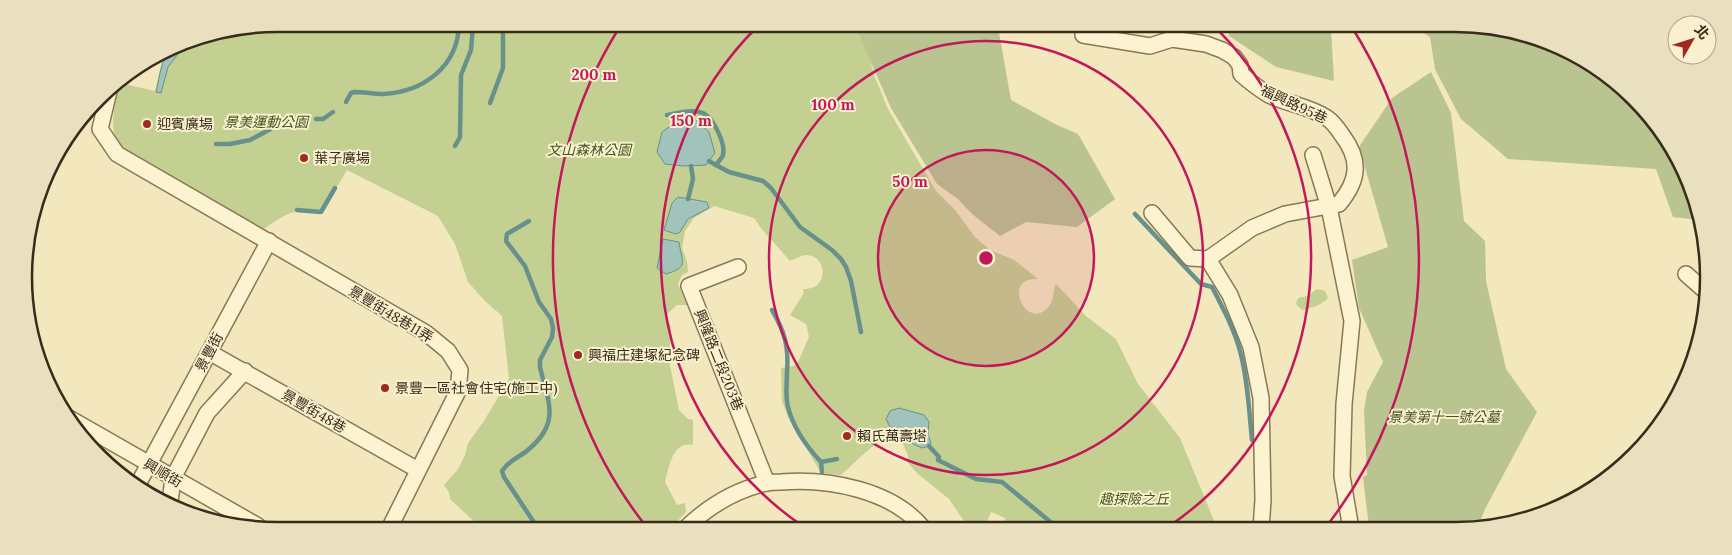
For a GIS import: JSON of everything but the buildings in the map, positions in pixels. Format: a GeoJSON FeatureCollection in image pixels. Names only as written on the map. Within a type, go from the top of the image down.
{"type":"FeatureCollection","features":[{"type":"Feature","properties":{"kind":"street","name":"福興路95巷"},"geometry":{"type":"LineString","coordinates":[[1083,35],[1150,46],[1172,39],[1206,44],[1222,50],[1234,58],[1240,65],[1241,74],[1269,95],[1328,118],[1346,140],[1355,158],[1355,176],[1349,192],[1339,204],[1285,214],[1252,228],[1208,259]]}},
{"type":"Feature","properties":{"kind":"street","name":"景豐街48巷11弄"},"geometry":{"type":"LineString","coordinates":[[106,102],[100,129],[117,154],[426,333],[448,350],[460,370],[458,391],[392,522]]}},
{"type":"Feature","properties":{"kind":"street"},"geometry":{"type":"LineString","coordinates":[[1313,155],[1329,207],[1352,321],[1344,404],[1342,476],[1350,522]]}},
{"type":"Feature","properties":{"kind":"street"},"geometry":{"type":"LineString","coordinates":[[1152,213],[1190,258],[1208,259],[1230,295],[1251,347],[1261,398],[1263,500],[1261,522]]}},
{"type":"Feature","properties":{"kind":"street","name":"景豐街"},"geometry":{"type":"LineString","coordinates":[[140,480],[269,241]]}},
{"type":"Feature","properties":{"kind":"street","name":"興隆路二段203巷"},"geometry":{"type":"LineString","coordinates":[[738,267],[689,286],[767,482]]}},
{"type":"Feature","properties":{"kind":"street"},"geometry":{"type":"LineString","coordinates":[[1686,274],[1700,286]]}},
{"type":"Feature","properties":{"kind":"street","name":"景豐街48巷"},"geometry":{"type":"LineString","coordinates":[[209,352],[418,470]]}},
{"type":"Feature","properties":{"kind":"street"},"geometry":{"type":"LineString","coordinates":[[171,498],[173,478],[207,413],[245,371]]}},
{"type":"Feature","properties":{"kind":"street","name":"興順街"},"geometry":{"type":"LineString","coordinates":[[82,425],[248,520]]}},
{"type":"Feature","properties":{"kind":"street"},"geometry":{"type":"LineString","coordinates":[[692,522],[701,513],[730,496],[767,482],[791,481],[823,482],[866,492],[903,511],[916,522]]}},
{"type":"Feature","properties":{"kind":"green space"},"geometry":{"type":"Polygon","coordinates":[[[858,32],[999,32],[1011,100],[1078,134],[1115,199],[1077,227],[1026,222],[1000,236],[972,214],[958,199],[937,184],[891,108],[858,32]]]}},
{"type":"Feature","properties":{"kind":"green space","name":"文山森林公園"},"geometry":{"type":"Polygon","coordinates":[[[863,32],[874,75],[888,109],[936,191],[955,210],[975,237],[990,250],[1014,260],[1038,279],[1027,280],[1021,286],[1019,294],[1021,302],[1026,309],[1033,313],[1041,313],[1052,301],[1056,284],[1087,317],[1116,339],[1138,384],[1180,438],[1215,522],[1005,522],[1005,518],[991,512],[987,522],[965,522],[949,499],[918,474],[908,463],[908,455],[902,442],[891,438],[885,439],[872,447],[841,475],[821,473],[788,417],[782,401],[781,368],[793,366],[798,362],[809,337],[806,324],[790,315],[804,293],[803,289],[812,288],[822,279],[822,266],[813,256],[805,255],[790,261],[754,218],[714,206],[694,218],[685,231],[682,248],[687,261],[688,272],[682,275],[678,284],[687,305],[677,305],[666,315],[671,326],[669,361],[679,410],[688,419],[693,420],[693,445],[680,447],[676,451],[670,463],[665,482],[677,505],[685,503],[686,512],[677,522],[475,522],[450,499],[449,492],[444,485],[458,469],[465,455],[468,443],[484,421],[509,379],[502,316],[468,282],[455,244],[438,216],[347,170],[321,213],[293,212],[264,229],[128,153],[121,146],[116,138],[113,121],[118,91],[126,84],[155,91],[162,62],[184,51],[214,41],[261,33],[863,32]]]}},
{"type":"Feature","properties":{"kind":"green space"},"geometry":{"type":"Polygon","coordinates":[[[1228,32],[1331,32],[1334,81],[1276,67],[1229,36],[1228,32]]]}},
{"type":"Feature","properties":{"kind":"green space"},"geometry":{"type":"Polygon","coordinates":[[[1422,32],[1471,33],[1518,41],[1563,58],[1604,83],[1628,104],[1658,141],[1681,184],[1692,219],[1673,217],[1656,169],[1508,159],[1461,119],[1435,69],[1430,37],[1422,32]]]}},
{"type":"Feature","properties":{"kind":"green space","name":"景美第十一號公墓"},"geometry":{"type":"Polygon","coordinates":[[[1431,72],[1451,113],[1464,221],[1485,241],[1486,281],[1506,369],[1537,412],[1480,521],[1369,522],[1368,519],[1363,477],[1367,475],[1364,411],[1367,392],[1383,362],[1359,308],[1352,260],[1388,247],[1359,147],[1392,98],[1431,72]]]}},
{"type":"Feature","properties":{"kind":"green space"},"geometry":{"type":"Polygon","coordinates":[[[1317,289],[1325,291],[1328,298],[1325,301],[1319,305],[1302,310],[1296,304],[1298,298],[1307,296],[1317,289]]]}},
{"type":"Feature","properties":{"kind":"water"},"geometry":{"type":"Polygon","coordinates":[[[178,54],[168,67],[161,93],[156,92],[163,61],[178,54]]]}},
{"type":"Feature","properties":{"kind":"water"},"geometry":{"type":"Polygon","coordinates":[[[696,120],[709,132],[715,153],[706,165],[684,166],[665,164],[657,152],[662,132],[677,121],[696,120]]]}},
{"type":"Feature","properties":{"kind":"water"},"geometry":{"type":"Polygon","coordinates":[[[678,197],[707,202],[709,208],[688,219],[680,232],[676,234],[664,230],[672,203],[678,197]]]}},
{"type":"Feature","properties":{"kind":"water"},"geometry":{"type":"Polygon","coordinates":[[[663,239],[679,242],[682,260],[681,266],[678,269],[666,274],[657,268],[663,239]]]}},
{"type":"Feature","properties":{"kind":"water"},"geometry":{"type":"Polygon","coordinates":[[[899,408],[924,415],[929,422],[928,434],[931,443],[929,446],[922,448],[913,444],[903,432],[890,427],[886,419],[890,411],[899,408]]]}},
{"type":"Feature","properties":{"kind":"waterway"},"geometry":{"type":"LineString","coordinates":[[346,102],[351,93],[383,94],[398,92],[424,82],[445,65],[452,53],[458,32]]}},
{"type":"Feature","properties":{"kind":"waterway"},"geometry":{"type":"LineString","coordinates":[[455,146],[460,137],[461,75],[471,50],[472,32]]}},
{"type":"Feature","properties":{"kind":"waterway"},"geometry":{"type":"LineString","coordinates":[[490,103],[503,68],[503,32]]}},
{"type":"Feature","properties":{"kind":"waterway"},"geometry":{"type":"LineString","coordinates":[[667,115],[694,111],[703,113],[711,120],[721,138],[723,150],[722,156],[716,165],[709,161]]}},
{"type":"Feature","properties":{"kind":"waterway"},"geometry":{"type":"LineString","coordinates":[[316,119],[323,119],[333,112]]}},
{"type":"Feature","properties":{"kind":"waterway"},"geometry":{"type":"LineString","coordinates":[[216,144],[230,144],[250,140],[280,124],[298,122]]}},
{"type":"Feature","properties":{"kind":"waterway"},"geometry":{"type":"LineString","coordinates":[[716,165],[729,172],[763,181],[771,188],[800,227],[832,250],[841,259],[851,281],[861,332]]}},
{"type":"Feature","properties":{"kind":"waterway"},"geometry":{"type":"LineString","coordinates":[[688,199],[693,179],[691,166]]}},
{"type":"Feature","properties":{"kind":"waterway"},"geometry":{"type":"LineString","coordinates":[[297,210],[321,212],[335,188]]}},
{"type":"Feature","properties":{"kind":"waterway"},"geometry":{"type":"LineString","coordinates":[[1135,214],[1201,284],[1212,287],[1238,343],[1243,362],[1252,440]]}},
{"type":"Feature","properties":{"kind":"waterway"},"geometry":{"type":"LineString","coordinates":[[529,221],[507,234],[506,241],[525,266],[539,302],[551,319],[552,337],[540,360],[550,411],[549,420],[539,439],[502,471],[534,522]]}},
{"type":"Feature","properties":{"kind":"waterway"},"geometry":{"type":"LineString","coordinates":[[772,310],[780,325],[787,347],[786,389],[790,414],[801,436],[821,462]]}},
{"type":"Feature","properties":{"kind":"waterway"},"geometry":{"type":"LineString","coordinates":[[929,446],[939,457],[938,460],[976,479],[1002,482],[1051,522]]}},
{"type":"Feature","properties":{"kind":"waterway"},"geometry":{"type":"LineString","coordinates":[[822,472],[821,462],[837,459]]}},
{"type":"Feature","properties":{"kind":"place","name":"迎賓廣場"},"geometry":{"type":"Point","coordinates":[147,124]}},
{"type":"Feature","properties":{"kind":"place","name":"葉子廣場"},"geometry":{"type":"Point","coordinates":[304,158]}},
{"type":"Feature","properties":{"kind":"place","name":"興福庄建塚紀念碑"},"geometry":{"type":"Point","coordinates":[578,355]}},
{"type":"Feature","properties":{"kind":"place","name":"景豐一區社會住宅(施工中)"},"geometry":{"type":"Point","coordinates":[385,388]}},
{"type":"Feature","properties":{"kind":"place","name":"賴氏萬壽塔"},"geometry":{"type":"Point","coordinates":[847,436]}},
{"type":"Feature","properties":{"kind":"park label","name":"景美運動公園"},"geometry":{"type":"Point","coordinates":[266,122]}},
{"type":"Feature","properties":{"kind":"park label","name":"趣探險之丘"},"geometry":{"type":"Point","coordinates":[1134,499]}}]}
